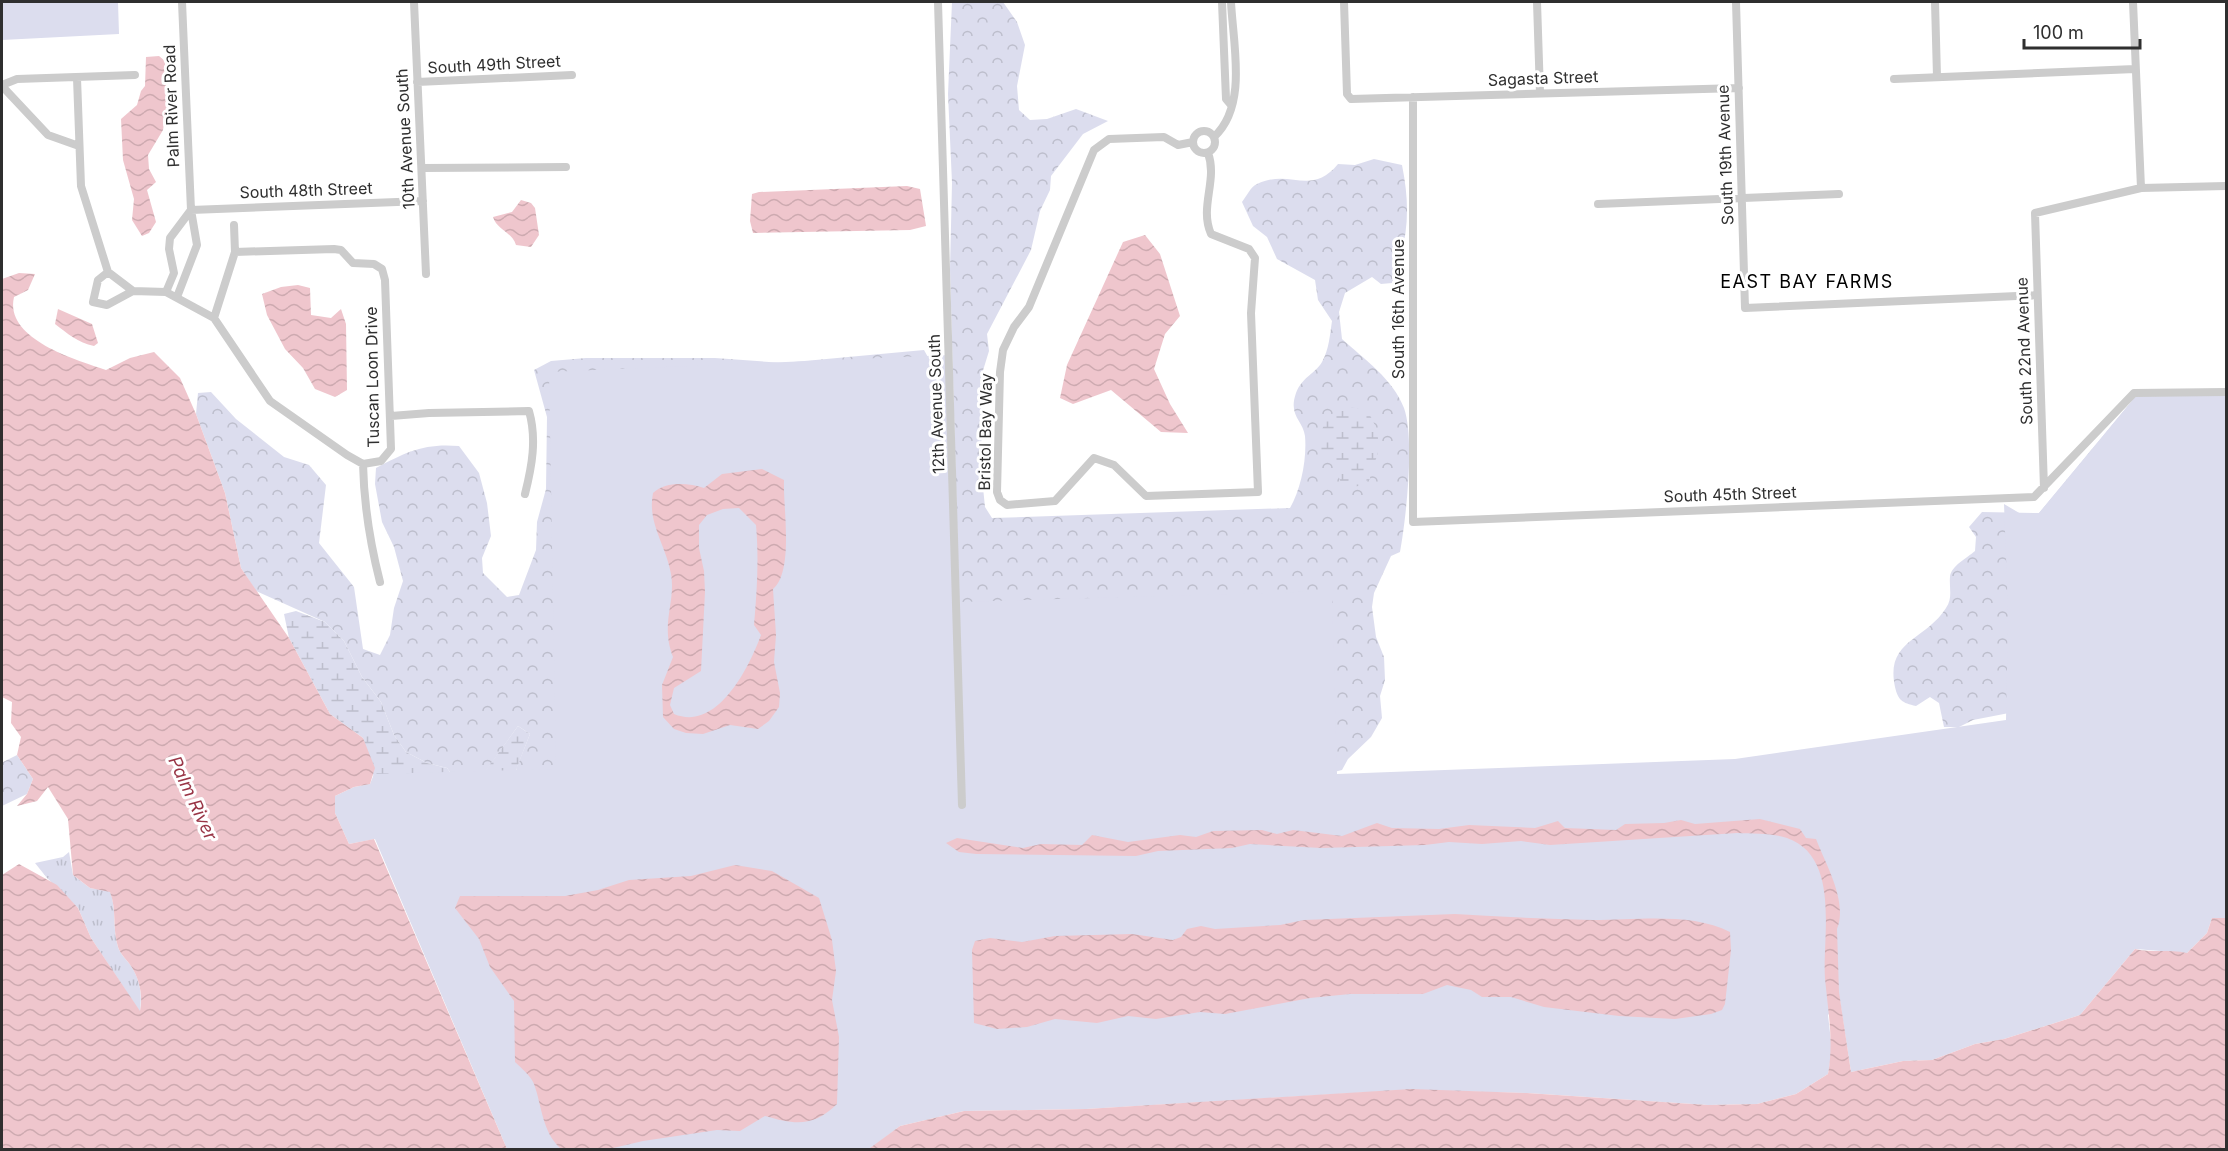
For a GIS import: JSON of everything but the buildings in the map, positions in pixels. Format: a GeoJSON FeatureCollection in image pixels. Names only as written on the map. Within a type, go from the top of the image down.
{"type":"FeatureCollection","features":[{"type":"Feature","properties":{"kind":"street","name":"Palm River Road"},"geometry":{"type":"LineString","coordinates":[[177,297],[197,244],[190,210],[182,2]]}},
{"type":"Feature","properties":{"kind":"street","name":"10th Avenue South"},"geometry":{"type":"LineString","coordinates":[[414,2],[426,274]]}},
{"type":"Feature","properties":{"kind":"street","name":"12th Avenue South"},"geometry":{"type":"LineString","coordinates":[[938,2],[962,805]]}},
{"type":"Feature","properties":{"kind":"street"},"geometry":{"type":"LineString","coordinates":[[1222,2],[1226,99],[1231,105]]}},
{"type":"Feature","properties":{"kind":"street"},"geometry":{"type":"LineString","coordinates":[[1214,137],[1225,127],[1235,97],[1231,2]]}},
{"type":"Feature","properties":{"kind":"street","name":"Sagasta Street"},"geometry":{"type":"LineString","coordinates":[[1344,2],[1348,96],[1351,99],[1739,88]]}},
{"type":"Feature","properties":{"kind":"street"},"geometry":{"type":"LineString","coordinates":[[1537,2],[1540,93]]}},
{"type":"Feature","properties":{"kind":"street","name":"South 19th Avenue"},"geometry":{"type":"LineString","coordinates":[[1736,2],[1745,308],[2037,296]]}},
{"type":"Feature","properties":{"kind":"street"},"geometry":{"type":"LineString","coordinates":[[1935,2],[1937,77]]}},
{"type":"Feature","properties":{"kind":"street"},"geometry":{"type":"LineString","coordinates":[[2133,2],[2140,188],[2226,186]]}},
{"type":"Feature","properties":{"kind":"street"},"geometry":{"type":"LineString","coordinates":[[1894,79],[2136,69]]}},
{"type":"Feature","properties":{"kind":"street"},"geometry":{"type":"LineString","coordinates":[[79,146],[48,135],[2,86],[17,79],[135,75]]}},
{"type":"Feature","properties":{"kind":"street","name":"South 49th Street"},"geometry":{"type":"LineString","coordinates":[[417,82],[572,75]]}},
{"type":"Feature","properties":{"kind":"street"},"geometry":{"type":"LineString","coordinates":[[77,78],[79,146],[84,201],[108,272],[133,291]]}},
{"type":"Feature","properties":{"kind":"street","name":"South 16th Avenue"},"geometry":{"type":"LineString","coordinates":[[1413,97],[1413,522]]}},
{"type":"Feature","properties":{"kind":"street"},"geometry":{"type":"LineString","coordinates":[[1201,131],[1209,132],[1214,137],[1215,145],[1208,153],[1197,152],[1193,142],[1195,135],[1201,131]]}},
{"type":"Feature","properties":{"kind":"street","name":"Bristol Bay Way"},"geometry":{"type":"LineString","coordinates":[[1193,142],[1178,145],[1164,137],[1109,139],[1094,150],[1029,307],[1014,327],[1003,350],[1000,372],[997,492],[1000,500],[1007,504],[1055,501],[1094,458],[1114,465],[1146,496],[1258,492],[1251,313],[1256,258],[1249,249],[1211,234],[1207,225],[1206,201],[1211,181],[1208,153]]}},
{"type":"Feature","properties":{"kind":"street"},"geometry":{"type":"LineString","coordinates":[[422,168],[566,167]]}},
{"type":"Feature","properties":{"kind":"street","name":"South 22nd Avenue"},"geometry":{"type":"LineString","coordinates":[[2044,488],[2035,213],[2140,188]]}},
{"type":"Feature","properties":{"kind":"street"},"geometry":{"type":"LineString","coordinates":[[1598,204],[1839,194]]}},
{"type":"Feature","properties":{"kind":"street","name":"South 48th Street"},"geometry":{"type":"LineString","coordinates":[[190,210],[423,201]]}},
{"type":"Feature","properties":{"kind":"street"},"geometry":{"type":"LineString","coordinates":[[166,292],[173,279],[174,265],[169,249],[171,238],[190,210]]}},
{"type":"Feature","properties":{"kind":"street"},"geometry":{"type":"LineString","coordinates":[[214,318],[235,252],[234,225]]}},
{"type":"Feature","properties":{"kind":"street","name":"Tuscan Loon Drive"},"geometry":{"type":"LineString","coordinates":[[108,272],[98,280],[93,302],[106,305],[133,291],[166,292],[177,297],[214,318],[270,401],[302,425],[363,464],[381,461],[388,456],[391,416],[385,280],[382,269],[374,264],[352,263],[341,250],[334,249],[235,252]]}},
{"type":"Feature","properties":{"kind":"street"},"geometry":{"type":"LineString","coordinates":[[174,265],[187,269]]}},
{"type":"Feature","properties":{"kind":"street"},"geometry":{"type":"LineString","coordinates":[[2044,488],[2134,393],[2226,392]]}},
{"type":"Feature","properties":{"kind":"street"},"geometry":{"type":"LineString","coordinates":[[391,416],[529,411],[534,426],[533,465],[525,494]]}},
{"type":"Feature","properties":{"kind":"street"},"geometry":{"type":"LineString","coordinates":[[363,464],[364,499],[371,548],[381,582]]}},
{"type":"Feature","properties":{"kind":"street","name":"South 45th Street"},"geometry":{"type":"LineString","coordinates":[[1413,522],[2034,497],[2044,488]]}},
{"type":"Feature","properties":{"kind":"green space"},"geometry":{"type":"Polygon","coordinates":[[[2,2],[118,2],[119,34],[2,40],[2,2]]]}},
{"type":"Feature","properties":{"kind":"green space"},"geometry":{"type":"Polygon","coordinates":[[[952,2],[1003,2],[1017,22],[1025,45],[1017,86],[1019,110],[1030,120],[1047,119],[1076,109],[1108,121],[1083,134],[1051,176],[1050,190],[1040,211],[1031,250],[987,334],[989,351],[981,377],[983,424],[980,458],[985,507],[992,518],[1290,508],[1300,483],[1305,454],[1304,431],[1295,412],[1294,401],[1302,383],[1319,366],[1324,357],[1332,321],[1318,300],[1315,280],[1277,259],[1267,237],[1253,226],[1242,202],[1255,185],[1269,180],[1319,179],[1338,164],[1355,165],[1374,159],[1402,165],[1407,211],[1405,239],[1392,283],[1381,284],[1372,277],[1345,293],[1339,312],[1342,339],[1377,370],[1399,398],[1404,408],[1409,439],[1407,500],[1400,552],[1391,556],[1374,593],[1372,607],[1376,637],[1384,657],[1385,680],[1380,696],[1382,718],[1371,737],[1348,759],[1342,770],[1318,776],[964,778],[950,269],[952,183],[948,94],[952,2]]]}},
{"type":"Feature","properties":{"kind":"green space"},"geometry":{"type":"Polygon","coordinates":[[[924,350],[934,368],[591,775],[528,793],[516,769],[530,734],[518,726],[483,775],[464,791],[447,768],[427,763],[406,752],[394,735],[381,702],[362,677],[344,641],[325,622],[256,591],[241,568],[225,493],[196,414],[198,393],[211,392],[236,419],[284,457],[309,465],[326,485],[319,543],[354,587],[363,649],[380,655],[390,635],[394,608],[403,581],[394,547],[382,522],[375,484],[376,468],[406,453],[425,447],[459,446],[479,473],[487,503],[491,536],[482,558],[483,573],[507,597],[519,595],[536,550],[537,522],[546,489],[547,417],[534,370],[551,361],[586,358],[715,358],[783,363],[924,350]]]}},
{"type":"Feature","properties":{"kind":"green space"},"geometry":{"type":"Polygon","coordinates":[[[949,355],[958,602],[1332,591],[1337,774],[1735,759],[2006,720],[2008,610],[2004,504],[2021,514],[2039,513],[2136,396],[2226,393],[2226,918],[2212,918],[2207,933],[2187,953],[2135,949],[2080,1015],[2004,1039],[1975,1044],[1932,1060],[1903,1061],[1851,1072],[1840,1001],[1828,1015],[1832,1050],[1828,1074],[1796,1094],[1757,1104],[1708,1105],[1527,1093],[1406,1090],[1086,1109],[964,1111],[900,1126],[870,1149],[507,1149],[375,839],[349,844],[335,813],[335,796],[354,787],[370,784],[374,774],[556,769],[549,372],[949,355]]]}},
{"type":"Feature","properties":{"kind":"green space"},"geometry":{"type":"Polygon","coordinates":[[[2136,396],[2009,713],[1973,720],[1959,727],[1944,727],[1939,703],[1930,697],[1916,706],[1901,700],[1895,687],[1893,671],[1896,659],[1901,650],[1928,628],[1946,608],[1950,597],[1951,573],[1975,551],[1976,537],[1969,527],[1982,512],[2039,513],[2136,396]]]}},
{"type":"Feature","properties":{"kind":"green space"},"geometry":{"type":"Polygon","coordinates":[[[1344,406],[1366,410],[1376,429],[1378,445],[1370,479],[1344,490],[1333,463],[1321,459],[1320,442],[1323,428],[1330,416],[1344,406]]]}},
{"type":"Feature","properties":{"kind":"green space"},"geometry":{"type":"Polygon","coordinates":[[[296,611],[325,622],[344,641],[362,677],[381,702],[394,735],[406,752],[427,763],[447,768],[464,791],[483,774],[518,726],[530,734],[516,770],[510,817],[384,813],[363,738],[330,714],[289,638],[284,614],[296,611]]]}},
{"type":"Feature","properties":{"kind":"green space"},"geometry":{"type":"Polygon","coordinates":[[[17,755],[33,779],[27,794],[2,806],[3,762],[17,755]]]}},
{"type":"Feature","properties":{"kind":"green space"},"geometry":{"type":"Polygon","coordinates":[[[69,852],[73,875],[90,888],[110,891],[118,947],[139,983],[140,1012],[91,938],[78,908],[35,863],[63,857],[69,852]]]}},
{"type":"Feature","properties":{"kind":"water"},"geometry":{"type":"Polygon","coordinates":[[[159,56],[165,61],[167,105],[163,130],[148,155],[149,169],[156,182],[147,190],[156,222],[149,233],[142,236],[132,220],[134,199],[123,160],[121,119],[137,105],[145,86],[146,57],[159,56]]]}},
{"type":"Feature","properties":{"kind":"water"},"geometry":{"type":"Polygon","coordinates":[[[907,186],[920,189],[926,226],[910,230],[753,233],[750,221],[752,194],[907,186]]]}},
{"type":"Feature","properties":{"kind":"water"},"geometry":{"type":"Polygon","coordinates":[[[521,200],[531,203],[535,208],[539,235],[531,247],[516,245],[493,217],[512,212],[521,200]]]}},
{"type":"Feature","properties":{"kind":"water"},"geometry":{"type":"Polygon","coordinates":[[[1145,235],[1160,254],[1180,316],[1165,334],[1154,369],[1170,404],[1188,433],[1161,432],[1111,390],[1073,404],[1060,398],[1067,365],[1123,242],[1145,235]]]}},
{"type":"Feature","properties":{"kind":"water","name":"Palm River"},"geometry":{"type":"Polygon","coordinates":[[[19,273],[35,274],[28,290],[14,297],[14,312],[20,325],[45,346],[106,370],[130,358],[154,352],[180,378],[225,493],[241,568],[289,638],[330,714],[363,738],[375,768],[370,784],[354,787],[335,796],[335,813],[349,844],[374,839],[507,1149],[2,1149],[2,875],[19,864],[57,885],[78,908],[91,938],[140,1011],[141,1000],[137,977],[118,947],[110,892],[90,888],[73,875],[68,819],[48,787],[37,801],[17,806],[27,794],[33,779],[17,755],[21,737],[11,723],[12,702],[2,697],[2,279],[19,273]]]}},
{"type":"Feature","properties":{"kind":"water"},"geometry":{"type":"Polygon","coordinates":[[[298,285],[310,288],[311,315],[331,318],[341,309],[346,324],[347,390],[335,397],[315,389],[303,368],[285,349],[267,315],[262,294],[281,287],[298,285]]]}},
{"type":"Feature","properties":{"kind":"water"},"geometry":{"type":"Polygon","coordinates":[[[58,309],[92,324],[98,343],[94,346],[83,343],[55,324],[58,309]]]}},
{"type":"Feature","properties":{"kind":"water"},"geometry":{"type":"Polygon","coordinates":[[[762,469],[784,480],[785,554],[779,580],[773,589],[776,635],[774,662],[780,693],[779,707],[769,721],[758,729],[730,725],[703,734],[686,733],[674,729],[663,717],[662,685],[673,657],[668,634],[672,584],[669,563],[655,524],[653,493],[664,486],[677,484],[704,488],[722,474],[762,469]],[[739,508],[723,509],[707,515],[699,525],[699,548],[704,571],[705,592],[701,671],[674,688],[670,705],[674,714],[690,717],[704,714],[717,706],[740,679],[756,649],[761,635],[754,625],[757,575],[756,525],[739,508]]]}},
{"type":"Feature","properties":{"kind":"water"},"geometry":{"type":"Polygon","coordinates":[[[1760,819],[1800,829],[1806,838],[1816,839],[1834,884],[1840,907],[1837,929],[1839,992],[1851,1072],[1903,1061],[1932,1060],[1975,1044],[2004,1039],[2080,1015],[2135,949],[2187,953],[2207,933],[2212,918],[2226,918],[2226,1149],[850,1149],[870,1148],[900,1126],[964,1111],[1086,1109],[1411,1089],[1527,1093],[1708,1105],[1757,1104],[1796,1094],[1828,1074],[1830,1062],[1829,1014],[1825,979],[1825,900],[1822,880],[1815,862],[1804,848],[1781,836],[1737,833],[1550,845],[1521,841],[1321,848],[1250,844],[1232,848],[1158,851],[1136,856],[976,854],[959,852],[946,843],[957,838],[1023,848],[1041,844],[1082,845],[1092,835],[1128,842],[1180,835],[1196,837],[1213,831],[1262,830],[1277,834],[1293,830],[1342,836],[1377,823],[1392,828],[1439,829],[1469,825],[1535,828],[1558,821],[1565,828],[1616,830],[1625,824],[1681,820],[1695,824],[1760,819]]]}},
{"type":"Feature","properties":{"kind":"water"},"geometry":{"type":"Polygon","coordinates":[[[735,865],[772,871],[819,898],[832,940],[836,971],[832,1000],[839,1037],[837,1104],[820,1117],[804,1122],[765,1116],[740,1131],[717,1130],[643,1141],[609,1149],[560,1148],[549,1134],[533,1081],[515,1062],[514,1001],[490,967],[479,939],[455,908],[460,896],[565,896],[598,890],[629,880],[691,876],[735,865]]]}},
{"type":"Feature","properties":{"kind":"water"},"geometry":{"type":"Polygon","coordinates":[[[1455,914],[1593,920],[1663,918],[1715,926],[1730,932],[1731,950],[1725,1004],[1722,1010],[1711,1014],[1675,1019],[1619,1016],[1544,1007],[1511,997],[1482,997],[1471,990],[1447,985],[1423,994],[1350,994],[1310,998],[1225,1014],[1200,1012],[1156,1019],[1128,1016],[1097,1023],[1055,1019],[1027,1027],[997,1029],[974,1023],[972,950],[975,941],[990,938],[1022,942],[1055,936],[1132,934],[1173,940],[1181,937],[1187,929],[1201,926],[1215,929],[1280,925],[1304,920],[1455,914]]]}},
{"type":"Feature","properties":{"kind":"district","name":"EAST BAY FARMS"},"geometry":{"type":"Point","coordinates":[1807,281]}}]}
